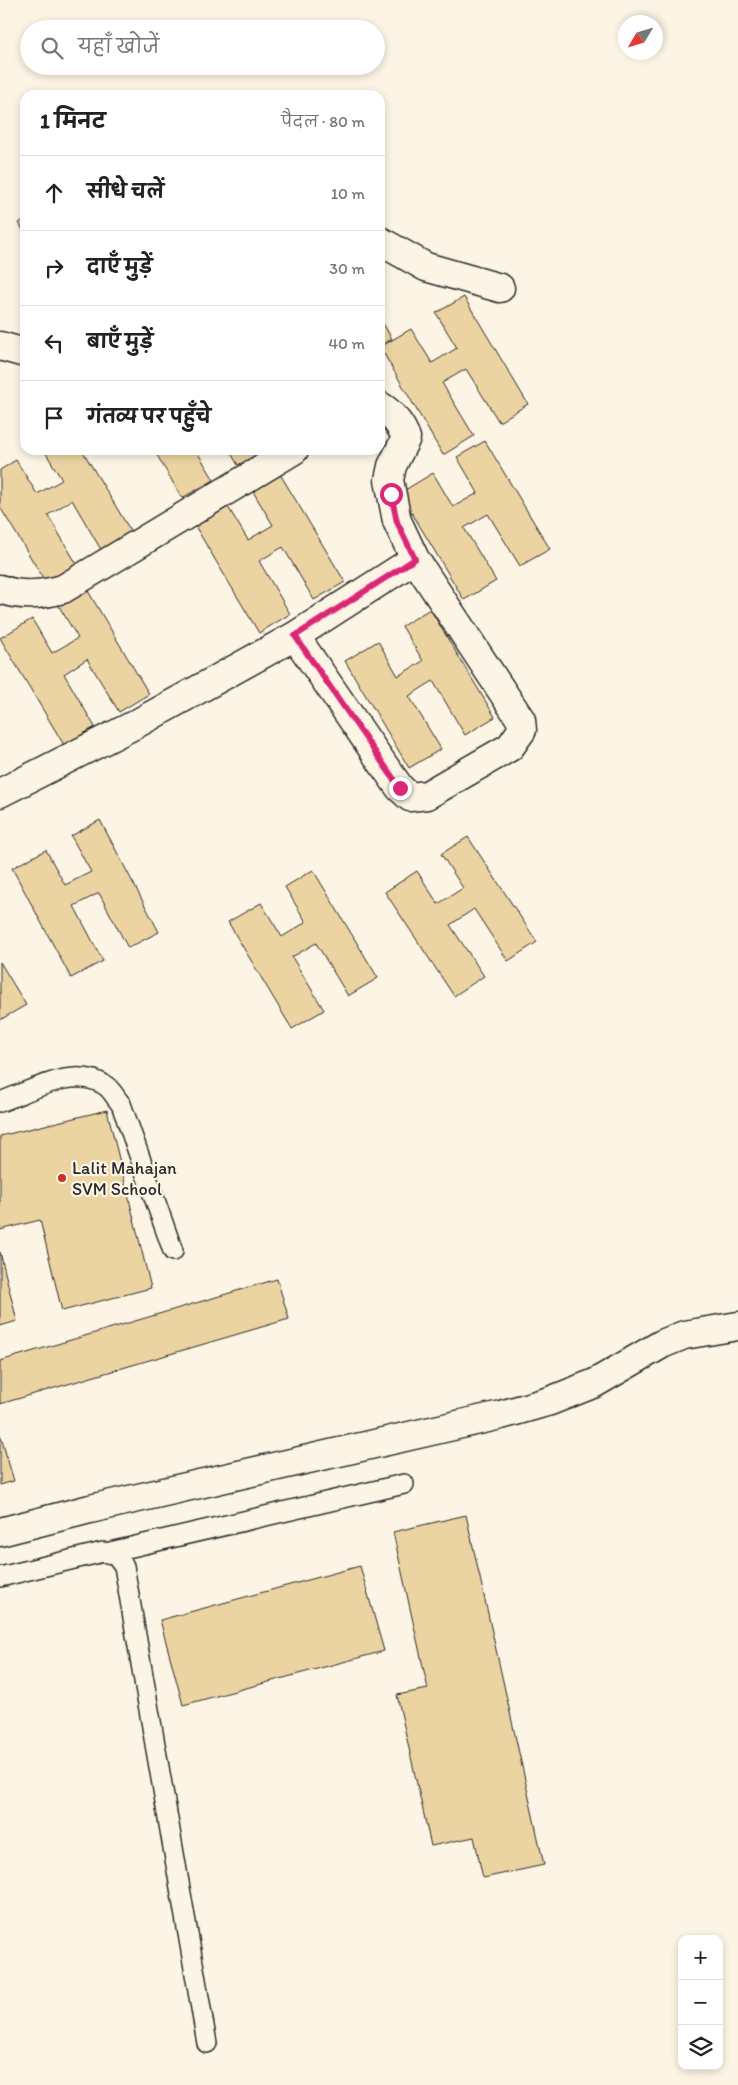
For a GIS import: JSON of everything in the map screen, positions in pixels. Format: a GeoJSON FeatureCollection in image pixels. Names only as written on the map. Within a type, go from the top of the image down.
{"type":"FeatureCollection","features":[{"type":"Feature","properties":{"kind":"street"},"geometry":{"type":"LineString","coordinates":[[385,244],[426,267],[500,288]]}},
{"type":"Feature","properties":{"kind":"street"},"geometry":{"type":"LineString","coordinates":[[0,346],[20,352]]}},
{"type":"Feature","properties":{"kind":"street"},"geometry":{"type":"LineString","coordinates":[[295,636],[400,788],[410,797],[427,794],[510,747],[522,730],[521,720],[415,559],[397,522],[389,480],[392,466],[406,438],[404,431],[385,409]]}},
{"type":"Feature","properties":{"kind":"street"},"geometry":{"type":"LineString","coordinates":[[0,589],[23,595],[43,594],[63,589],[286,455]]}},
{"type":"Feature","properties":{"kind":"street"},"geometry":{"type":"LineString","coordinates":[[0,793],[136,724],[295,636],[415,559]]}},
{"type":"Feature","properties":{"kind":"street"},"geometry":{"type":"LineString","coordinates":[[0,1532],[90,1508],[501,1415],[550,1401],[596,1384],[662,1344],[684,1335],[738,1326]]}},
{"type":"Feature","properties":{"kind":"lane"},"geometry":{"type":"LineString","coordinates":[[0,1102],[70,1077],[90,1077],[108,1086],[121,1104],[173,1251]]}},
{"type":"Feature","properties":{"kind":"lane"},"geometry":{"type":"LineString","coordinates":[[0,1577],[404,1484]]}},
{"type":"Feature","properties":{"kind":"lane"},"geometry":{"type":"LineString","coordinates":[[110,1552],[116,1554],[124,1566],[207,2043]]}},
{"type":"Feature","properties":{"kind":"building"},"geometry":{"type":"Polygon","coordinates":[[[464,297],[528,404],[499,422],[466,369],[442,383],[474,436],[443,455],[385,356],[385,344],[411,329],[432,363],[457,348],[436,313],[464,297]]]}},
{"type":"Feature","properties":{"kind":"building"},"geometry":{"type":"Polygon","coordinates":[[[385,327],[392,339],[385,343],[385,327]]]}},
{"type":"Feature","properties":{"kind":"building"},"geometry":{"type":"Polygon","coordinates":[[[485,441],[550,549],[520,566],[488,514],[464,528],[496,581],[464,600],[400,493],[433,473],[453,507],[478,493],[457,457],[485,441]]]}},
{"type":"Feature","properties":{"kind":"building"},"geometry":{"type":"Polygon","coordinates":[[[47,455],[85,455],[133,535],[103,553],[72,500],[48,515],[79,568],[48,586],[0,507],[0,470],[16,460],[37,494],[62,480],[47,455]]]}},
{"type":"Feature","properties":{"kind":"building"},"geometry":{"type":"Polygon","coordinates":[[[157,455],[199,455],[214,480],[182,498],[157,455]]]}},
{"type":"Feature","properties":{"kind":"building"},"geometry":{"type":"Polygon","coordinates":[[[232,455],[255,455],[238,465],[232,455]]]}},
{"type":"Feature","properties":{"kind":"building"},"geometry":{"type":"Polygon","coordinates":[[[280,474],[345,582],[314,600],[283,547],[259,561],[290,614],[259,633],[195,526],[228,507],[248,540],[273,525],[252,490],[280,474]]]}},
{"type":"Feature","properties":{"kind":"building"},"geometry":{"type":"Polygon","coordinates":[[[85,586],[149,694],[119,712],[87,659],[64,674],[95,727],[64,745],[0,638],[32,619],[52,653],[78,638],[57,603],[85,586]]]}},
{"type":"Feature","properties":{"kind":"building"},"geometry":{"type":"Polygon","coordinates":[[[430,609],[495,717],[465,735],[433,681],[409,696],[441,749],[409,768],[345,661],[378,641],[398,676],[423,661],[402,626],[430,609]]]}},
{"type":"Feature","properties":{"kind":"building"},"geometry":{"type":"Polygon","coordinates":[[[100,820],[159,932],[128,948],[99,893],[74,906],[103,961],[71,978],[12,868],[46,850],[65,885],[91,872],[71,836],[100,820]]]}},
{"type":"Feature","properties":{"kind":"building"},"geometry":{"type":"Polygon","coordinates":[[[468,837],[537,942],[508,961],[474,909],[450,925],[484,976],[454,996],[385,892],[417,871],[438,904],[463,888],[441,854],[468,837]]]}},
{"type":"Feature","properties":{"kind":"building"},"geometry":{"type":"Polygon","coordinates":[[[313,870],[378,978],[348,996],[316,943],[292,957],[324,1010],[292,1029],[228,922],[261,903],[282,937],[306,922],[285,887],[313,870]]]}},
{"type":"Feature","properties":{"kind":"building"},"geometry":{"type":"Polygon","coordinates":[[[0,962],[26,1005],[0,1020],[0,962]]]}},
{"type":"Feature","properties":{"kind":"building","name":"Lalit Mahajan SVM School"},"geometry":{"type":"Polygon","coordinates":[[[107,1110],[151,1288],[62,1311],[40,1220],[0,1230],[0,1136],[107,1110]]]}},
{"type":"Feature","properties":{"kind":"building"},"geometry":{"type":"Polygon","coordinates":[[[0,1252],[17,1321],[0,1326],[0,1252]]]}},
{"type":"Feature","properties":{"kind":"building"},"geometry":{"type":"Polygon","coordinates":[[[277,1279],[289,1319],[0,1404],[0,1361],[277,1279]]]}},
{"type":"Feature","properties":{"kind":"building"},"geometry":{"type":"Polygon","coordinates":[[[0,1434],[14,1481],[0,1485],[0,1434]]]}},
{"type":"Feature","properties":{"kind":"building"},"geometry":{"type":"Polygon","coordinates":[[[466,1515],[544,1865],[483,1878],[474,1837],[431,1846],[397,1695],[428,1689],[393,1532],[466,1515]]]}},
{"type":"Feature","properties":{"kind":"building"},"geometry":{"type":"Polygon","coordinates":[[[360,1566],[384,1651],[183,1705],[160,1620],[360,1566]]]}},
{"type":"Feature","properties":{"kind":"place","name":"Lalit Mahajan SVM School"},"geometry":{"type":"Point","coordinates":[62,1178]}},
{"type":"Feature","properties":{"kind":"route"},"geometry":{"type":"LineString","coordinates":[[391,494],[397,522],[415,559],[295,636],[400,788]]}}]}
